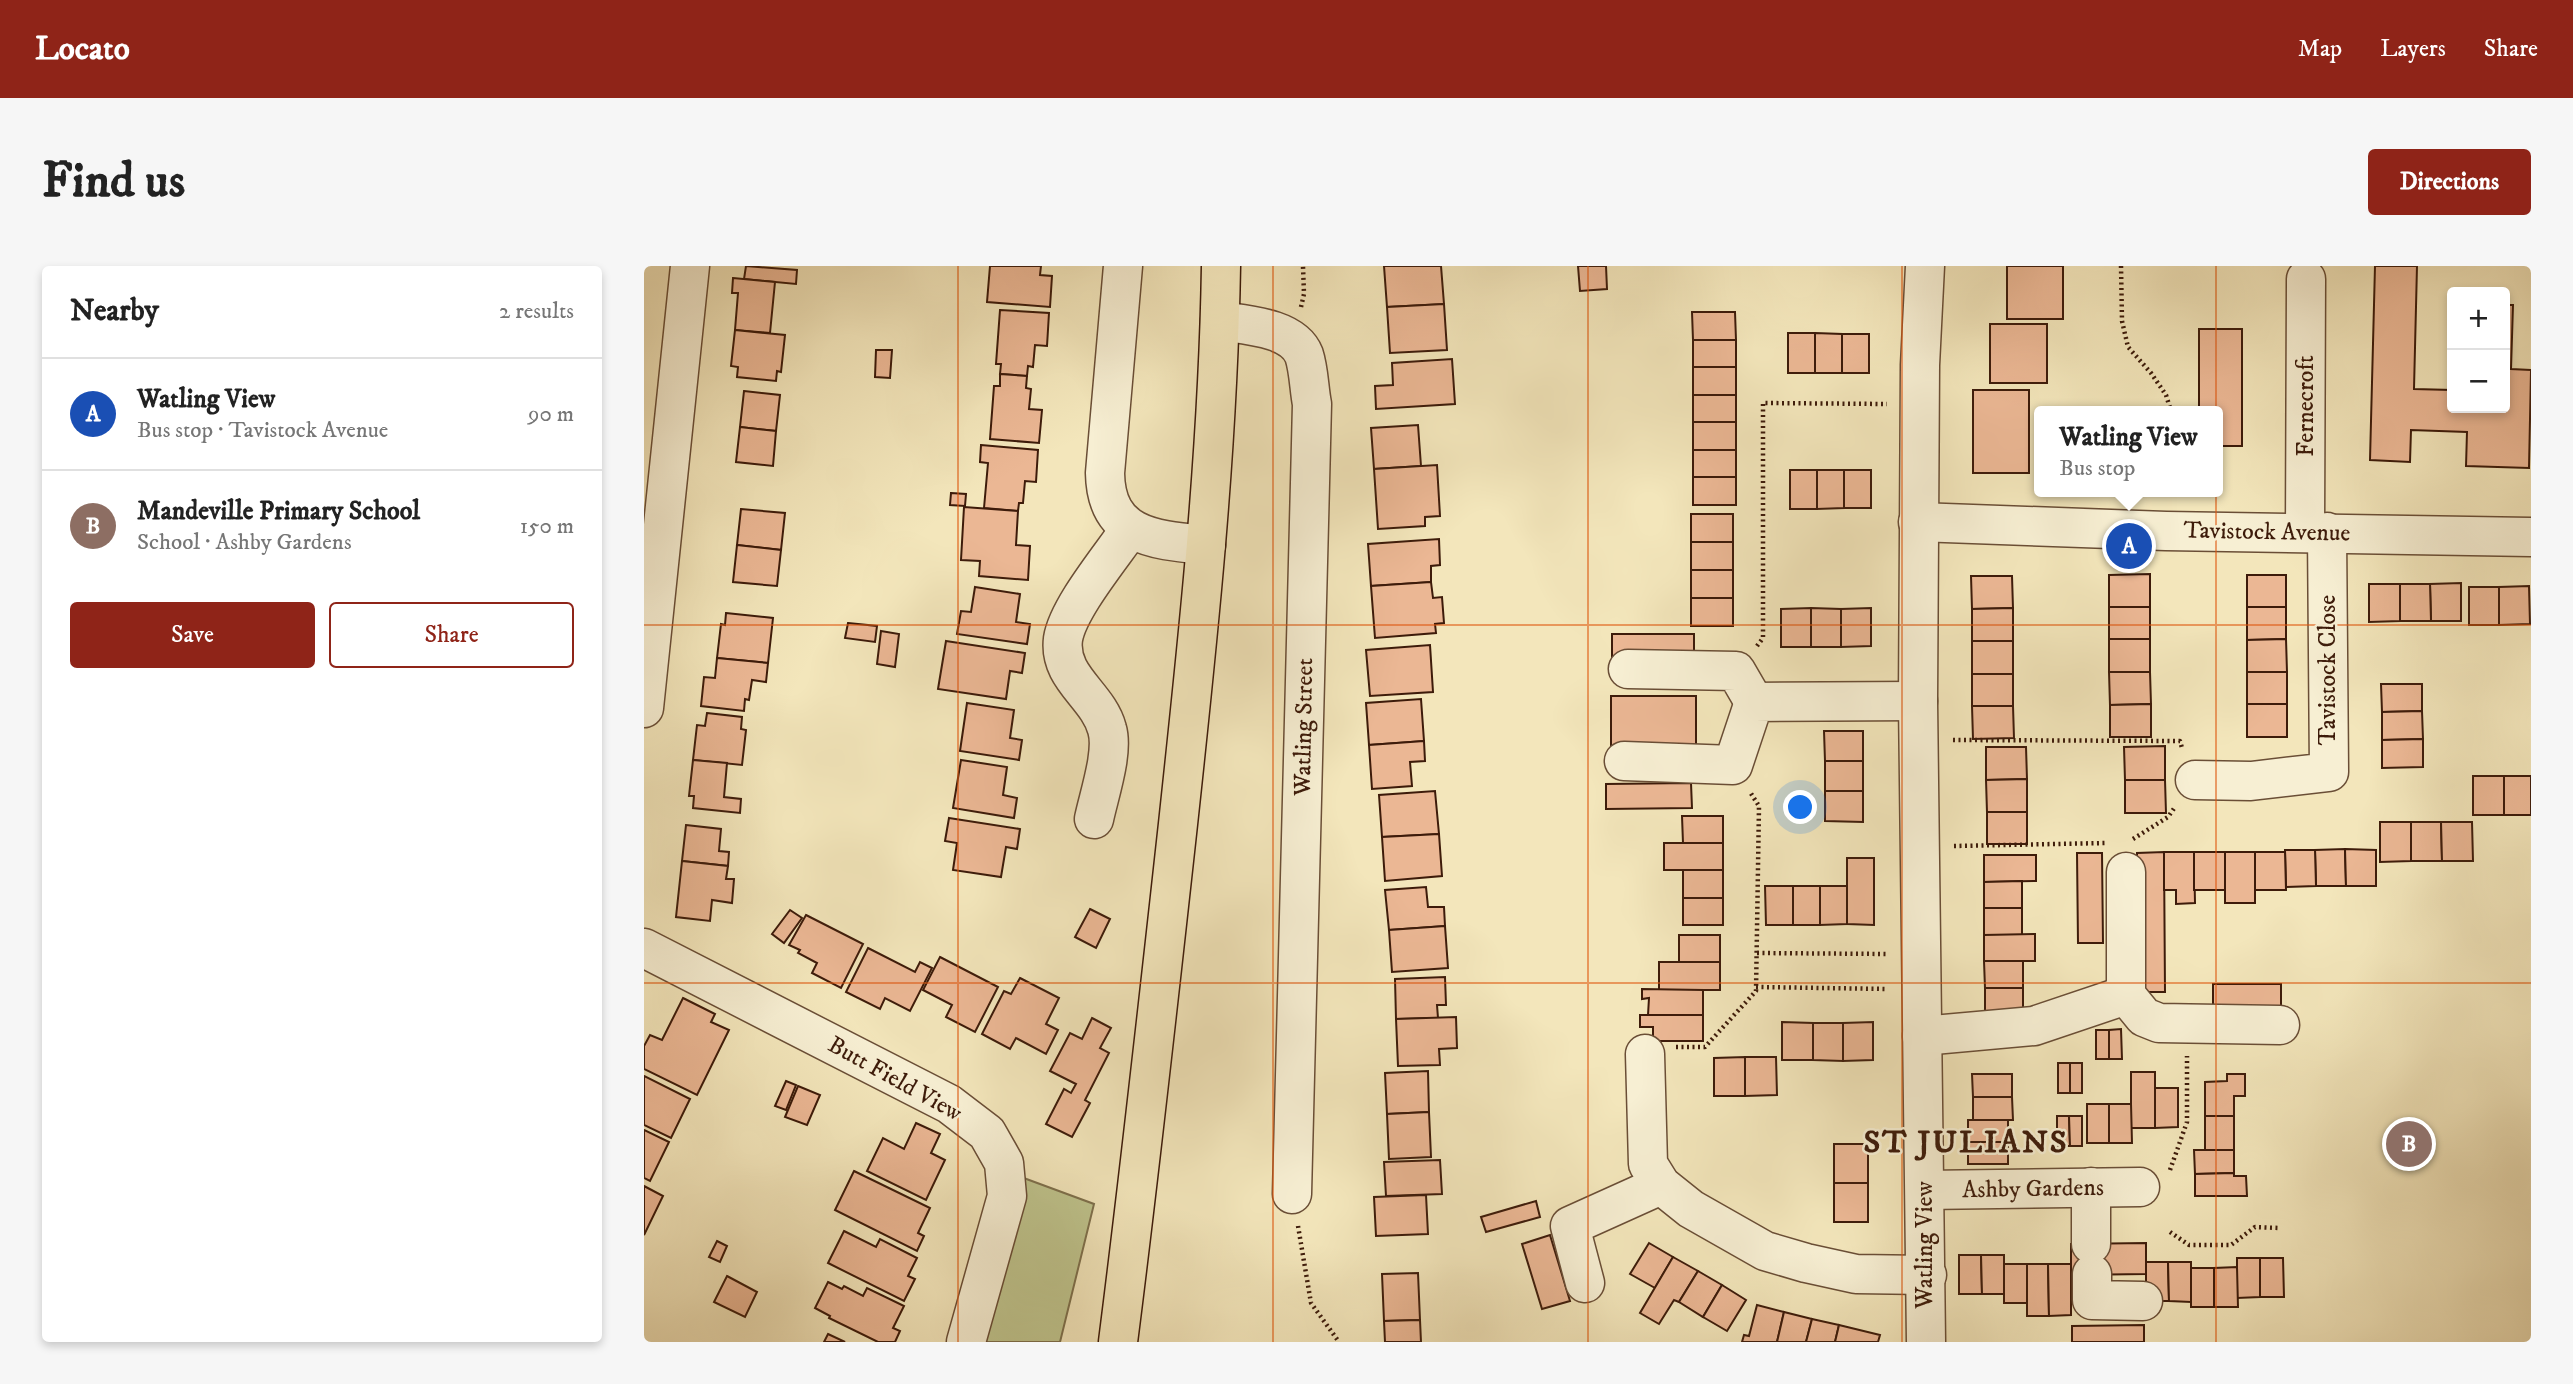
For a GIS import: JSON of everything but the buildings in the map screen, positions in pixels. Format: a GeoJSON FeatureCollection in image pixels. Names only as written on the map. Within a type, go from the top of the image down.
{"type":"FeatureCollection","features":[{"type":"Feature","properties":{"kind":"main road"},"geometry":{"type":"LineString","coordinates":[[1118,1342],[1146,1116],[1206,545],[1221,266]]}},
{"type":"Feature","properties":{"kind":"street"},"geometry":{"type":"LineString","coordinates":[[644,708],[690,266]]}},
{"type":"Feature","properties":{"kind":"street"},"geometry":{"type":"LineString","coordinates":[[1124,266],[1105,491],[1118,517],[1130,529],[1151,539],[1206,545]]}},
{"type":"Feature","properties":{"kind":"street","name":"Watling View"},"geometry":{"type":"LineString","coordinates":[[1925,266],[1920,405],[1919,739],[1926,1342]]}},
{"type":"Feature","properties":{"kind":"street","name":"Fernecroft"},"geometry":{"type":"LineString","coordinates":[[2306,279],[2316,532]]}},
{"type":"Feature","properties":{"kind":"street","name":"Watling Street"},"geometry":{"type":"LineString","coordinates":[[1220,321],[1262,327],[1285,336],[1294,344],[1303,353],[1312,404],[1292,1194]]}},
{"type":"Feature","properties":{"kind":"street","name":"Tavistock Avenue"},"geometry":{"type":"LineString","coordinates":[[1919,522],[2166,531],[2531,537]]}},
{"type":"Feature","properties":{"kind":"street"},"geometry":{"type":"LineString","coordinates":[[1094,819],[1107,761],[1108,731],[1098,708],[1068,671],[1063,657],[1063,638],[1071,616],[1130,529]]}},
{"type":"Feature","properties":{"kind":"street","name":"Tavistock Close"},"geometry":{"type":"LineString","coordinates":[[2195,780],[2251,781],[2329,772],[2316,532]]}},
{"type":"Feature","properties":{"kind":"street"},"geometry":{"type":"LineString","coordinates":[[1628,669],[1745,686],[1919,701]]}},
{"type":"Feature","properties":{"kind":"street"},"geometry":{"type":"LineString","coordinates":[[1624,761],[1733,765],[1745,686]]}},
{"type":"Feature","properties":{"kind":"street"},"geometry":{"type":"LineString","coordinates":[[2126,857],[2126,995],[2144,1017],[2159,1023],[2280,1025]]}},
{"type":"Feature","properties":{"kind":"street","name":"Butt Field View"},"geometry":{"type":"LineString","coordinates":[[644,948],[949,1104],[987,1133],[1004,1163],[1007,1196],[967,1342]]}},
{"type":"Feature","properties":{"kind":"street"},"geometry":{"type":"LineString","coordinates":[[1922,1036],[2034,1026],[2126,995]]}},
{"type":"Feature","properties":{"kind":"street"},"geometry":{"type":"LineString","coordinates":[[1645,1054],[1648,1164],[1661,1185],[1691,1209],[1765,1251],[1806,1263],[1856,1274],[1927,1275]]}},
{"type":"Feature","properties":{"kind":"street","name":"Ashby Gardens"},"geometry":{"type":"LineString","coordinates":[[1925,1190],[2091,1187],[2155,1179]]}},
{"type":"Feature","properties":{"kind":"street"},"geometry":{"type":"LineString","coordinates":[[1585,1283],[1570,1226],[1661,1185]]}},
{"type":"Feature","properties":{"kind":"street"},"geometry":{"type":"LineString","coordinates":[[2091,1187],[2092,1300],[2143,1301]]}},
{"type":"Feature","properties":{"kind":"path"},"geometry":{"type":"LineString","coordinates":[[2121,266],[2122,321],[2128,346],[2166,395],[2169,406]]}},
{"type":"Feature","properties":{"kind":"path"},"geometry":{"type":"LineString","coordinates":[[1745,686],[1763,638],[1763,403],[1920,405]]}},
{"type":"Feature","properties":{"kind":"path"},"geometry":{"type":"LineString","coordinates":[[1919,739],[2180,741],[2195,780],[2168,817],[2126,857],[1921,846]]}},
{"type":"Feature","properties":{"kind":"path"},"geometry":{"type":"LineString","coordinates":[[1645,1054],[1646,1047],[1705,1047],[1756,991],[1759,806],[1733,765]]}},
{"type":"Feature","properties":{"kind":"path"},"geometry":{"type":"LineString","coordinates":[[1757,953],[1922,972]]}},
{"type":"Feature","properties":{"kind":"path"},"geometry":{"type":"LineString","coordinates":[[1756,987],[1922,972]]}},
{"type":"Feature","properties":{"kind":"path"},"geometry":{"type":"LineString","coordinates":[[2155,1179],[2187,1122],[2188,1024]]}},
{"type":"Feature","properties":{"kind":"path"},"geometry":{"type":"LineString","coordinates":[[1292,1194],[1311,1303],[1339,1342]]}},
{"type":"Feature","properties":{"kind":"path"},"geometry":{"type":"LineString","coordinates":[[2170,1232],[2189,1245],[2231,1245],[2255,1227],[2279,1228]]}},
{"type":"Feature","properties":{"kind":"green space"},"geometry":{"type":"Polygon","coordinates":[[[1021,1177],[1094,1204],[1060,1342],[980,1342],[1021,1177]]]}},
{"type":"Feature","properties":{"kind":"place","name":"Watling View"},"geometry":{"type":"Point","coordinates":[2129,546]}},
{"type":"Feature","properties":{"kind":"place","name":"Mandeville Primary School"},"geometry":{"type":"Point","coordinates":[2409,1144]}},
{"type":"Feature","properties":{"kind":"district","name":"ST JULIANS"},"geometry":{"type":"Point","coordinates":[1966,1143]}}]}
